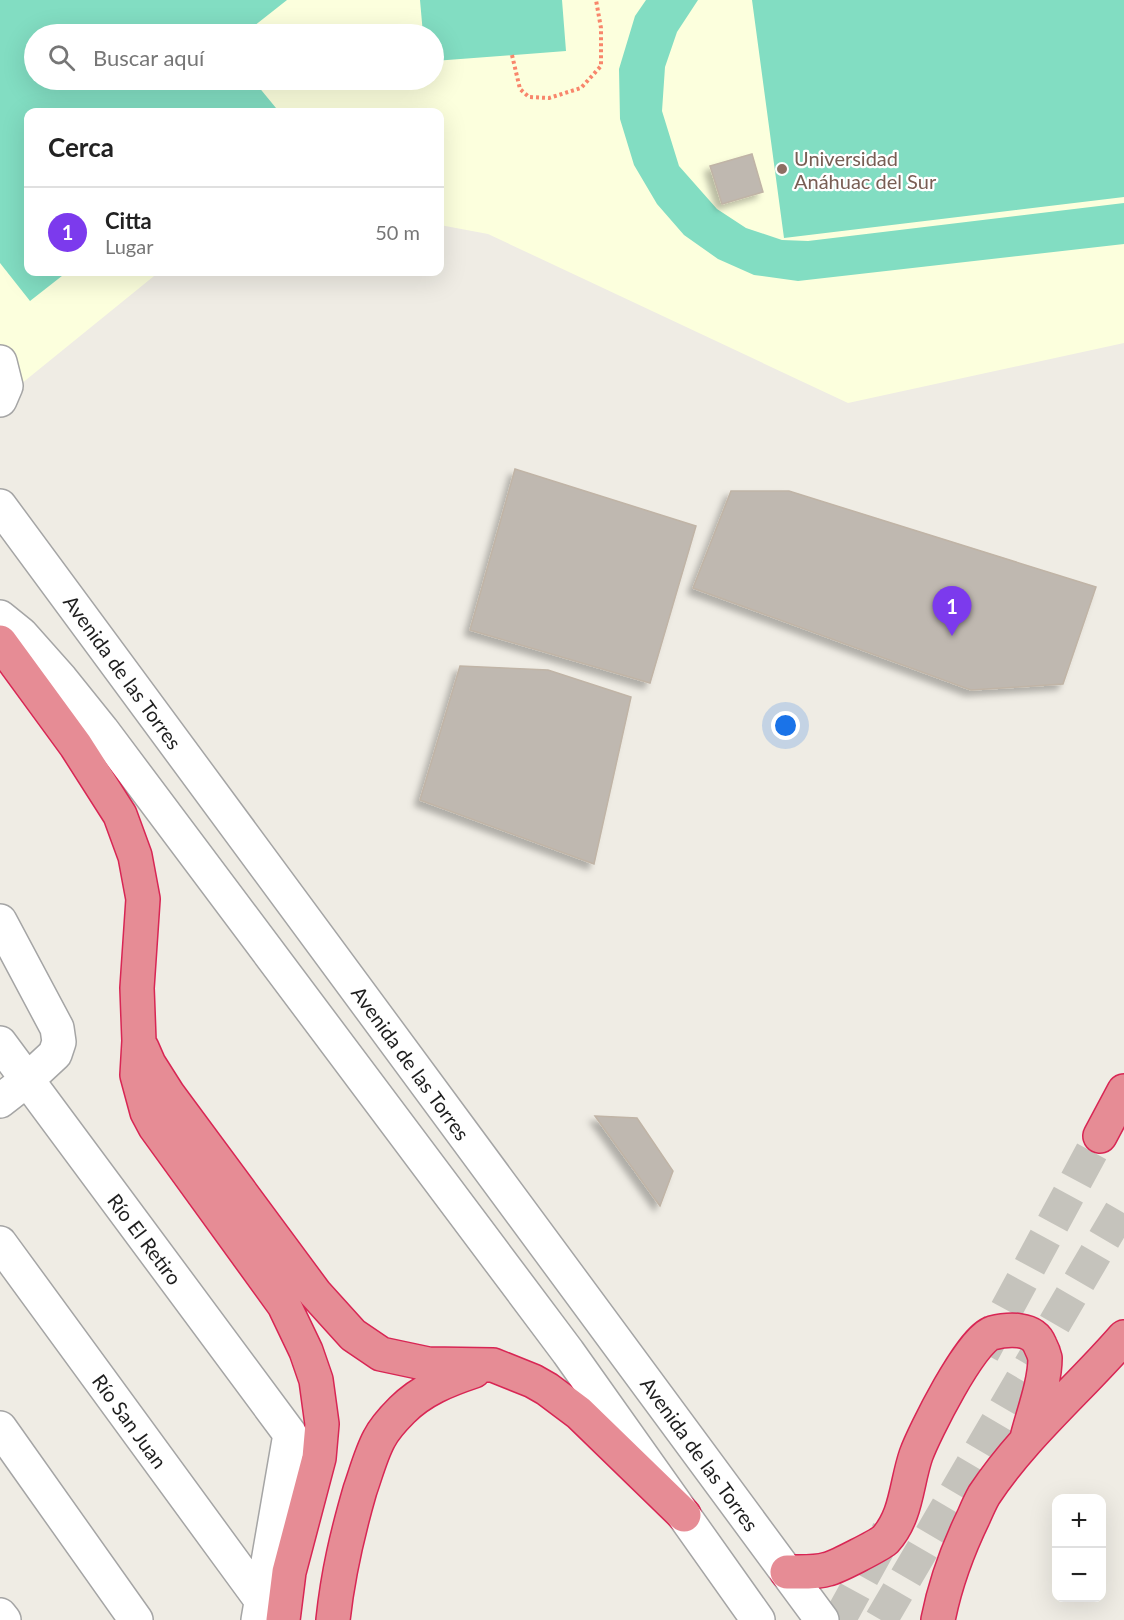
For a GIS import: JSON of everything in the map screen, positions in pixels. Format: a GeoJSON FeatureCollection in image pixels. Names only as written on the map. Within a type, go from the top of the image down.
{"type":"FeatureCollection","features":[{"type":"Feature","properties":{"kind":"highway"},"geometry":{"type":"LineString","coordinates":[[0,642],[76,746],[120,815],[135,856],[143,899],[137,988],[138,1075],[147,1112],[155,1127],[284,1305],[306,1351],[316,1380],[322,1424],[319,1458],[289,1572],[267,1613]]}},
{"type":"Feature","properties":{"kind":"highway"},"geometry":{"type":"LineString","coordinates":[[139,1041],[149,1064],[168,1094],[315,1293],[352,1335],[381,1354],[428,1364],[493,1365],[540,1385],[579,1413],[684,1515]]}},
{"type":"Feature","properties":{"kind":"highway"},"geometry":{"type":"LineString","coordinates":[[1100,1136],[1124,1091]]}},
{"type":"Feature","properties":{"kind":"highway"},"geometry":{"type":"LineString","coordinates":[[787,1572],[828,1570],[883,1541],[896,1525],[904,1506],[916,1456],[934,1415],[972,1350],[989,1334],[1012,1329],[1026,1332],[1038,1340],[1045,1356],[1042,1380],[1027,1438]]}},
{"type":"Feature","properties":{"kind":"highway"},"geometry":{"type":"LineString","coordinates":[[938,1620],[942,1600],[964,1536],[983,1496],[1027,1438],[1095,1370],[1124,1337]]}},
{"type":"Feature","properties":{"kind":"highway"},"geometry":{"type":"LineString","coordinates":[[333,1620],[337,1583],[347,1533],[367,1469],[380,1438],[402,1410],[425,1391],[447,1380],[493,1365]]}},
{"type":"Feature","properties":{"kind":"street"},"geometry":{"type":"LineString","coordinates":[[0,362],[6,386],[0,400]]}},
{"type":"Feature","properties":{"kind":"street","name":"Avenida de las Torres"},"geometry":{"type":"LineString","coordinates":[[0,506],[822,1620]]}},
{"type":"Feature","properties":{"kind":"street"},"geometry":{"type":"LineString","coordinates":[[0,617],[21,634],[102,730],[568,1352],[758,1620]]}},
{"type":"Feature","properties":{"kind":"street"},"geometry":{"type":"LineString","coordinates":[[0,921],[57,1028],[59,1042],[56,1054],[0,1101]]}},
{"type":"Feature","properties":{"kind":"street","name":"Río El Retiro"},"geometry":{"type":"LineString","coordinates":[[0,1043],[290,1434],[267,1613]]}},
{"type":"Feature","properties":{"kind":"street","name":"Río San Juan"},"geometry":{"type":"LineString","coordinates":[[0,1243],[267,1613]]}},
{"type":"Feature","properties":{"kind":"street"},"geometry":{"type":"LineString","coordinates":[[0,1428],[136,1620]]}},
{"type":"Feature","properties":{"kind":"street"},"geometry":{"type":"LineString","coordinates":[[0,1615],[4,1620]]}},
{"type":"Feature","properties":{"kind":"path"},"geometry":{"type":"LineString","coordinates":[[512,55],[520,89],[529,97],[549,98],[581,87],[601,66],[602,28],[596,0]]}},
{"type":"Feature","properties":{"kind":"shaded area","name":"Universidad Anáhuac del Sur"},"geometry":{"type":"Polygon","coordinates":[[[0,0],[1124,0],[1124,343],[848,403],[488,234],[444,226],[444,108],[24,108],[24,276],[154,276],[0,401],[0,0]]]}},
{"type":"Feature","properties":{"kind":"green space"},"geometry":{"type":"Polygon","coordinates":[[[0,0],[287,0],[257,24],[24,24],[24,90],[261,90],[276,108],[24,108],[24,276],[62,276],[30,301],[0,263],[0,0]]]}},
{"type":"Feature","properties":{"kind":"green space"},"geometry":{"type":"Polygon","coordinates":[[[420,0],[562,0],[566,51],[444,60],[444,24],[422,24],[420,0]]]}},
{"type":"Feature","properties":{"kind":"green space"},"geometry":{"type":"Polygon","coordinates":[[[646,0],[698,0],[677,32],[665,67],[662,111],[679,166],[717,209],[746,228],[782,240],[808,241],[1124,203],[1124,244],[798,281],[754,275],[718,259],[684,235],[657,204],[634,165],[620,119],[619,69],[635,16],[646,0]]]}},
{"type":"Feature","properties":{"kind":"green space"},"geometry":{"type":"Polygon","coordinates":[[[752,0],[1124,0],[1124,197],[784,238],[752,0]]]}},
{"type":"Feature","properties":{"kind":"building"},"geometry":{"type":"Polygon","coordinates":[[[752,154],[763,192],[722,204],[710,166],[752,154]]]}},
{"type":"Feature","properties":{"kind":"building"},"geometry":{"type":"Polygon","coordinates":[[[515,469],[696,526],[650,683],[470,630],[515,469]]]}},
{"type":"Feature","properties":{"kind":"building"},"geometry":{"type":"Polygon","coordinates":[[[731,491],[789,491],[1096,587],[1063,684],[971,690],[693,588],[731,491]]]}},
{"type":"Feature","properties":{"kind":"building"},"geometry":{"type":"Polygon","coordinates":[[[460,666],[548,670],[631,697],[594,864],[420,800],[460,666]]]}},
{"type":"Feature","properties":{"kind":"building"},"geometry":{"type":"Polygon","coordinates":[[[595,1116],[637,1118],[673,1171],[660,1206],[595,1116]]]}},
{"type":"Feature","properties":{"kind":"tunnel"},"geometry":{"type":"LineString","coordinates":[[983,1353],[1100,1136]]}},
{"type":"Feature","properties":{"kind":"tunnel"},"geometry":{"type":"LineString","coordinates":[[881,1620],[1124,1205]]}},
{"type":"Feature","properties":{"kind":"tunnel"},"geometry":{"type":"LineString","coordinates":[[839,1620],[888,1531]]}},
{"type":"Feature","properties":{"kind":"place","name":"Universidad Anáhuac del Sur"},"geometry":{"type":"Point","coordinates":[782,169]}},
{"type":"Feature","properties":{"kind":"place","name":"Citta"},"geometry":{"type":"Point","coordinates":[952,636]}}]}
